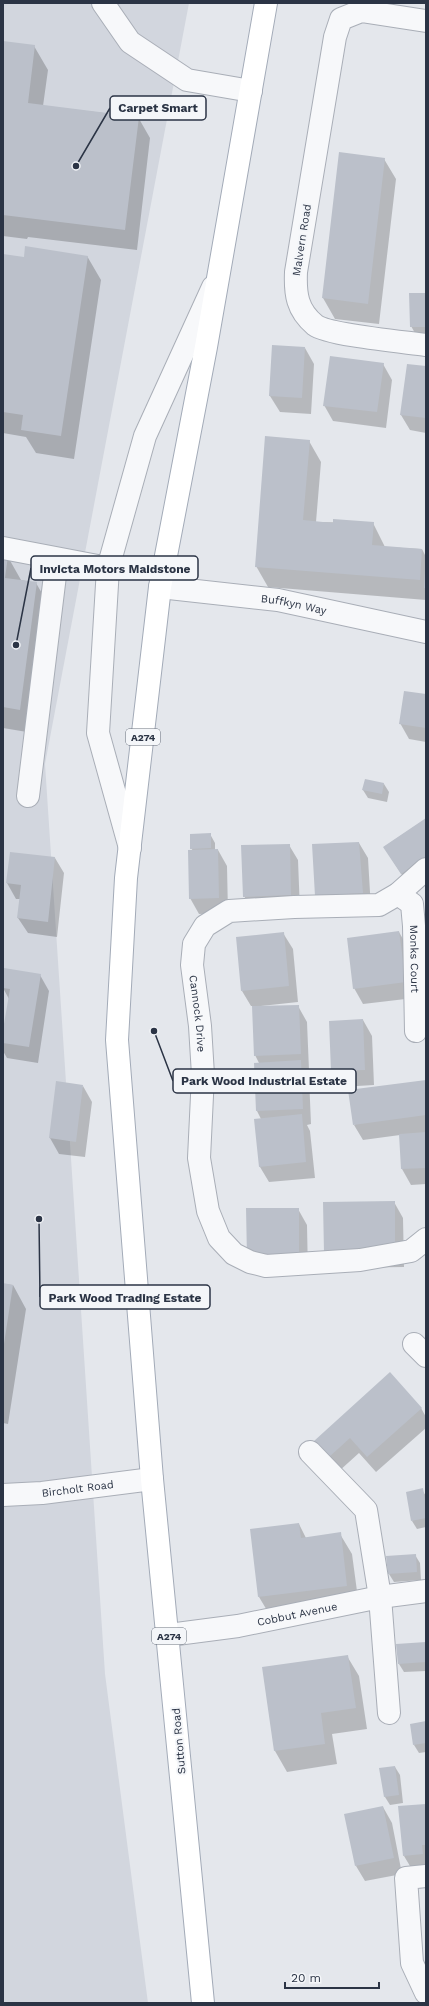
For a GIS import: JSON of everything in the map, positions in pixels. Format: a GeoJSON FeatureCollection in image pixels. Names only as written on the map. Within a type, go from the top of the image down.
{"type":"FeatureCollection","features":[{"type":"Feature","properties":{"kind":"main road","name":"A274"},"geometry":{"type":"LineString","coordinates":[[152,1479],[117,1040],[126,878],[160,587],[266,3]]}},
{"type":"Feature","properties":{"kind":"main road","name":"Sutton Road"},"geometry":{"type":"LineString","coordinates":[[152,1479],[169,1635],[203,2003]]}},
{"type":"Feature","properties":{"kind":"street"},"geometry":{"type":"LineString","coordinates":[[103,3],[130,42],[187,80],[251,91]]}},
{"type":"Feature","properties":{"kind":"street","name":"Malvern Road"},"geometry":{"type":"LineString","coordinates":[[426,21],[361,11],[341,19],[335,37],[296,272],[295,292],[304,312],[316,326],[334,332],[426,345]]}},
{"type":"Feature","properties":{"kind":"street"},"geometry":{"type":"LineString","coordinates":[[130,848],[98,733],[108,568],[145,436],[217,278]]}},
{"type":"Feature","properties":{"kind":"street"},"geometry":{"type":"LineString","coordinates":[[3,548],[108,568]]}},
{"type":"Feature","properties":{"kind":"street"},"geometry":{"type":"LineString","coordinates":[[28,796],[57,559]]}},
{"type":"Feature","properties":{"kind":"street","name":"Buffkyn Way"},"geometry":{"type":"LineString","coordinates":[[160,587],[278,600],[426,632]]}},
{"type":"Feature","properties":{"kind":"street","name":"Cannock Drive"},"geometry":{"type":"LineString","coordinates":[[426,869],[398,894],[379,905],[229,911],[205,926],[194,944],[192,966],[200,1026],[203,1069],[199,1158],[208,1211],[219,1238],[234,1254],[250,1262],[266,1266],[360,1260],[410,1251],[426,1239]]}},
{"type":"Feature","properties":{"kind":"street","name":"Monks Court"},"geometry":{"type":"LineString","coordinates":[[398,894],[412,904],[414,926],[416,1031]]}},
{"type":"Feature","properties":{"kind":"street"},"geometry":{"type":"LineString","coordinates":[[310,1452],[366,1510],[380,1597],[389,1713]]}},
{"type":"Feature","properties":{"kind":"street","name":"Bircholt Road"},"geometry":{"type":"LineString","coordinates":[[3,1495],[42,1493],[152,1479]]}},
{"type":"Feature","properties":{"kind":"street","name":"Cobbut Avenue"},"geometry":{"type":"LineString","coordinates":[[169,1635],[238,1626],[380,1597],[426,1591]]}},
{"type":"Feature","properties":{"kind":"street"},"geometry":{"type":"LineString","coordinates":[[416,1877],[412,1963],[426,1994]]}},
{"type":"Feature","properties":{"kind":"shaded area"},"geometry":{"type":"Polygon","coordinates":[[[3,3],[189,3],[45,764],[105,1674],[148,2003],[3,2003],[3,3]]]}},
{"type":"Feature","properties":{"kind":"building"},"geometry":{"type":"Polygon","coordinates":[[[3,41],[35,45],[28,103],[139,117],[125,230],[3,215],[3,41]]]}},
{"type":"Feature","properties":{"kind":"building"},"geometry":{"type":"Polygon","coordinates":[[[339,152],[385,158],[368,304],[322,298],[339,152]]]}},
{"type":"Feature","properties":{"kind":"building"},"geometry":{"type":"Polygon","coordinates":[[[25,246],[88,256],[61,436],[21,430],[23,415],[3,412],[3,254],[24,257],[25,246]]]}},
{"type":"Feature","properties":{"kind":"building"},"geometry":{"type":"Polygon","coordinates":[[[409,293],[426,293],[426,327],[410,327],[409,293]]]}},
{"type":"Feature","properties":{"kind":"building"},"geometry":{"type":"Polygon","coordinates":[[[272,345],[305,347],[302,398],[269,396],[272,345]]]}},
{"type":"Feature","properties":{"kind":"building"},"geometry":{"type":"Polygon","coordinates":[[[330,356],[384,363],[377,412],[323,406],[330,356]]]}},
{"type":"Feature","properties":{"kind":"building"},"geometry":{"type":"Polygon","coordinates":[[[407,364],[426,366],[426,418],[400,415],[407,364]]]}},
{"type":"Feature","properties":{"kind":"building"},"geometry":{"type":"Polygon","coordinates":[[[265,436],[310,440],[303,520],[333,523],[333,519],[374,522],[372,545],[422,549],[420,580],[255,567],[265,436]]]}},
{"type":"Feature","properties":{"kind":"building"},"geometry":{"type":"Polygon","coordinates":[[[3,555],[8,556],[5,578],[37,582],[20,710],[3,707],[3,555]]]}},
{"type":"Feature","properties":{"kind":"building"},"geometry":{"type":"Polygon","coordinates":[[[425,569],[426,588],[424,588],[425,569]]]}},
{"type":"Feature","properties":{"kind":"building"},"geometry":{"type":"Polygon","coordinates":[[[404,691],[426,694],[426,728],[399,724],[404,691]]]}},
{"type":"Feature","properties":{"kind":"building"},"geometry":{"type":"Polygon","coordinates":[[[365,779],[384,783],[382,794],[362,790],[365,779]]]}},
{"type":"Feature","properties":{"kind":"building"},"geometry":{"type":"Polygon","coordinates":[[[426,818],[426,857],[401,874],[383,847],[426,818]]]}},
{"type":"Feature","properties":{"kind":"building"},"geometry":{"type":"Polygon","coordinates":[[[211,833],[211,848],[190,849],[190,834],[211,833]]]}},
{"type":"Feature","properties":{"kind":"building"},"geometry":{"type":"Polygon","coordinates":[[[359,842],[363,893],[315,896],[312,844],[359,842]]]}},
{"type":"Feature","properties":{"kind":"building"},"geometry":{"type":"Polygon","coordinates":[[[290,844],[291,895],[243,897],[241,845],[290,844]]]}},
{"type":"Feature","properties":{"kind":"building"},"geometry":{"type":"Polygon","coordinates":[[[218,849],[219,898],[189,899],[188,850],[218,849]]]}},
{"type":"Feature","properties":{"kind":"building"},"geometry":{"type":"Polygon","coordinates":[[[10,852],[55,857],[48,922],[17,918],[21,885],[6,883],[10,852]]]}},
{"type":"Feature","properties":{"kind":"building"},"geometry":{"type":"Polygon","coordinates":[[[399,931],[406,982],[353,989],[347,938],[399,931]]]}},
{"type":"Feature","properties":{"kind":"building"},"geometry":{"type":"Polygon","coordinates":[[[284,932],[289,986],[241,991],[236,937],[284,932]]]}},
{"type":"Feature","properties":{"kind":"building"},"geometry":{"type":"Polygon","coordinates":[[[4,968],[41,974],[29,1047],[3,1043],[3,1024],[10,989],[3,988],[4,968]]]}},
{"type":"Feature","properties":{"kind":"building"},"geometry":{"type":"Polygon","coordinates":[[[299,1005],[301,1054],[254,1056],[252,1006],[299,1005]]]}},
{"type":"Feature","properties":{"kind":"building"},"geometry":{"type":"Polygon","coordinates":[[[363,1019],[365,1070],[331,1071],[329,1021],[363,1019]]]}},
{"type":"Feature","properties":{"kind":"building"},"geometry":{"type":"Polygon","coordinates":[[[301,1060],[303,1109],[256,1111],[254,1063],[301,1060]]]}},
{"type":"Feature","properties":{"kind":"building"},"geometry":{"type":"Polygon","coordinates":[[[426,1080],[426,1115],[353,1125],[348,1090],[426,1080]]]}},
{"type":"Feature","properties":{"kind":"building"},"geometry":{"type":"Polygon","coordinates":[[[56,1081],[83,1085],[76,1142],[49,1138],[56,1081]]]}},
{"type":"Feature","properties":{"kind":"building"},"geometry":{"type":"Polygon","coordinates":[[[302,1114],[306,1162],[259,1167],[254,1119],[302,1114]]]}},
{"type":"Feature","properties":{"kind":"building"},"geometry":{"type":"Polygon","coordinates":[[[426,1132],[426,1168],[401,1169],[399,1134],[426,1132]]]}},
{"type":"Feature","properties":{"kind":"building"},"geometry":{"type":"Polygon","coordinates":[[[395,1201],[395,1252],[324,1253],[323,1202],[395,1201]]]}},
{"type":"Feature","properties":{"kind":"building"},"geometry":{"type":"Polygon","coordinates":[[[246,1208],[299,1208],[299,1258],[247,1258],[246,1208]]]}},
{"type":"Feature","properties":{"kind":"building"},"geometry":{"type":"Polygon","coordinates":[[[3,1283],[13,1285],[4,1344],[3,1344],[3,1283]]]}},
{"type":"Feature","properties":{"kind":"building"},"geometry":{"type":"Polygon","coordinates":[[[390,1372],[422,1408],[367,1457],[350,1438],[329,1457],[314,1441],[390,1372]]]}},
{"type":"Feature","properties":{"kind":"building"},"geometry":{"type":"Polygon","coordinates":[[[423,1488],[426,1505],[426,1518],[411,1521],[406,1492],[423,1488]]]}},
{"type":"Feature","properties":{"kind":"building"},"geometry":{"type":"Polygon","coordinates":[[[299,1523],[301,1538],[341,1532],[347,1586],[258,1597],[250,1529],[299,1523]]]}},
{"type":"Feature","properties":{"kind":"building"},"geometry":{"type":"Polygon","coordinates":[[[416,1554],[417,1572],[388,1574],[386,1556],[416,1554]]]}},
{"type":"Feature","properties":{"kind":"building"},"geometry":{"type":"Polygon","coordinates":[[[426,1642],[426,1662],[398,1664],[396,1644],[426,1642]]]}},
{"type":"Feature","properties":{"kind":"building"},"geometry":{"type":"Polygon","coordinates":[[[348,1655],[356,1708],[321,1713],[325,1744],[274,1751],[262,1667],[348,1655]]]}},
{"type":"Feature","properties":{"kind":"building"},"geometry":{"type":"Polygon","coordinates":[[[426,1721],[426,1743],[413,1745],[410,1724],[426,1721]]]}},
{"type":"Feature","properties":{"kind":"building"},"geometry":{"type":"Polygon","coordinates":[[[395,1766],[399,1795],[384,1797],[379,1768],[395,1766]]]}},
{"type":"Feature","properties":{"kind":"building"},"geometry":{"type":"Polygon","coordinates":[[[426,1804],[426,1845],[422,1845],[423,1854],[403,1856],[398,1806],[426,1804]]]}},
{"type":"Feature","properties":{"kind":"building"},"geometry":{"type":"Polygon","coordinates":[[[383,1806],[394,1858],[355,1866],[344,1814],[383,1806]]]}},
{"type":"Feature","properties":{"kind":"place","name":"Carpet Smart"},"geometry":{"type":"Point","coordinates":[76,166]}},
{"type":"Feature","properties":{"kind":"place","name":"Invicta Motors Maidstone"},"geometry":{"type":"Point","coordinates":[16,645]}},
{"type":"Feature","properties":{"kind":"place","name":"Park Wood Industrial Estate"},"geometry":{"type":"Point","coordinates":[154,1031]}},
{"type":"Feature","properties":{"kind":"place","name":"Park Wood Trading Estate"},"geometry":{"type":"Point","coordinates":[39,1219]}}]}
